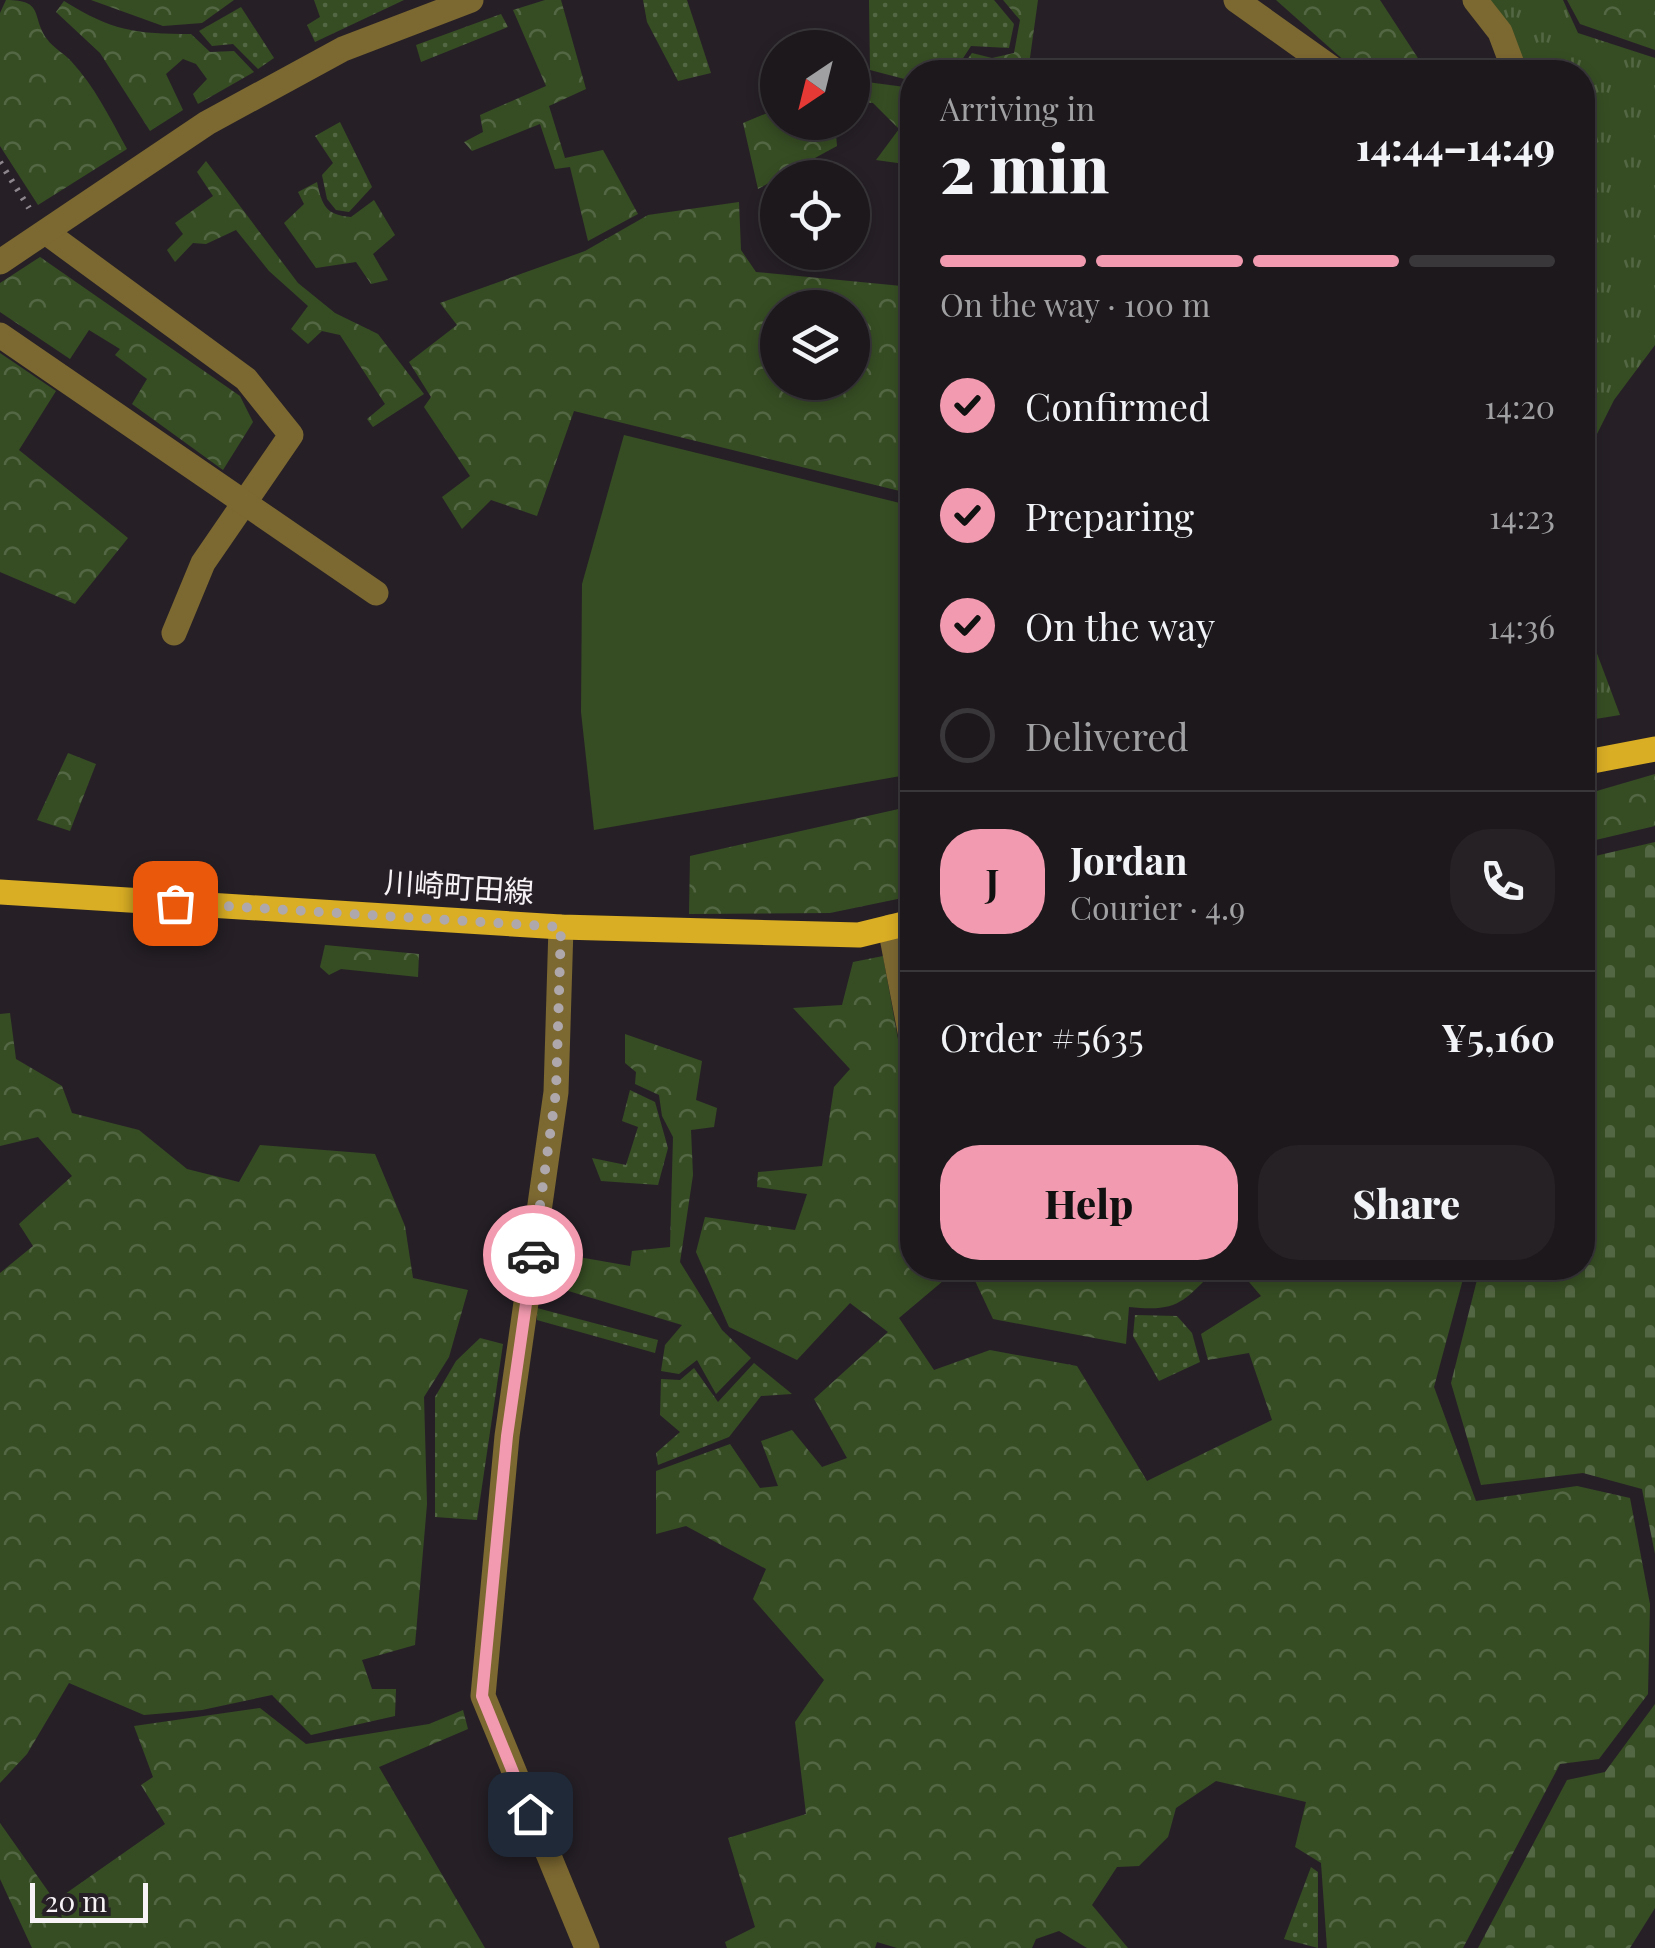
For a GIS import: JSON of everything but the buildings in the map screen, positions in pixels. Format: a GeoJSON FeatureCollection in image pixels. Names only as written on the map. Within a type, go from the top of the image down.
{"type":"FeatureCollection","features":[{"type":"Feature","properties":{"kind":"main road"},"geometry":{"type":"LineString","coordinates":[[1595,761],[1655,749]]}},
{"type":"Feature","properties":{"kind":"main road","name":"川崎町田線"},"geometry":{"type":"LineString","coordinates":[[0,892],[561,927],[859,935],[900,924]]}},
{"type":"Feature","properties":{"kind":"street"},"geometry":{"type":"LineString","coordinates":[[0,262],[207,123],[343,50],[471,0]]}},
{"type":"Feature","properties":{"kind":"street"},"geometry":{"type":"LineString","coordinates":[[1236,0],[1320,60]]}},
{"type":"Feature","properties":{"kind":"street"},"geometry":{"type":"LineString","coordinates":[[1475,0],[1500,32],[1510,60]]}},
{"type":"Feature","properties":{"kind":"street"},"geometry":{"type":"LineString","coordinates":[[46,233],[246,378],[291,435],[203,563],[174,633]]}},
{"type":"Feature","properties":{"kind":"street"},"geometry":{"type":"LineString","coordinates":[[0,335],[376,594]]}},
{"type":"Feature","properties":{"kind":"street"},"geometry":{"type":"LineString","coordinates":[[561,927],[556,1092],[507,1436],[482,1696],[587,1948]]}},
{"type":"Feature","properties":{"kind":"path"},"geometry":{"type":"LineString","coordinates":[[0,162],[46,233]]}},
{"type":"Feature","properties":{"kind":"green space"},"geometry":{"type":"Polygon","coordinates":[[[6,0],[32,7],[47,39],[87,81],[127,149],[38,205],[0,146],[0,13],[6,0]]]}},
{"type":"Feature","properties":{"kind":"green space"},"geometry":{"type":"Polygon","coordinates":[[[91,0],[234,0],[202,23],[163,26],[91,0]]]}},
{"type":"Feature","properties":{"kind":"green space"},"geometry":{"type":"Polygon","coordinates":[[[314,0],[404,0],[315,42],[307,25],[320,17],[314,0]]]}},
{"type":"Feature","properties":{"kind":"green space"},"geometry":{"type":"Polygon","coordinates":[[[545,0],[561,0],[586,89],[549,106],[565,158],[603,150],[638,214],[588,241],[570,167],[555,169],[540,124],[472,151],[464,142],[483,132],[480,115],[546,86],[513,10],[545,0]]]}},
{"type":"Feature","properties":{"kind":"green space"},"geometry":{"type":"Polygon","coordinates":[[[643,0],[687,0],[711,73],[678,81],[647,22],[643,0]]]}},
{"type":"Feature","properties":{"kind":"green space"},"geometry":{"type":"Polygon","coordinates":[[[869,0],[994,0],[1014,24],[1009,48],[971,46],[962,60],[900,60],[900,78],[870,70],[869,0]]]}},
{"type":"Feature","properties":{"kind":"green space"},"geometry":{"type":"Polygon","coordinates":[[[1003,0],[1038,0],[1030,60],[967,60],[972,53],[992,58],[1014,53],[1020,20],[1003,0]]]}},
{"type":"Feature","properties":{"kind":"green space"},"geometry":{"type":"Polygon","coordinates":[[[1276,0],[1380,0],[1419,60],[1344,60],[1276,0]]]}},
{"type":"Feature","properties":{"kind":"green space"},"geometry":{"type":"Polygon","coordinates":[[[1490,0],[1563,0],[1578,33],[1655,58],[1655,345],[1614,400],[1595,438],[1595,60],[1519,60],[1490,0]]]}},
{"type":"Feature","properties":{"kind":"green space"},"geometry":{"type":"Polygon","coordinates":[[[1567,0],[1655,0],[1655,50],[1580,24],[1567,0]]]}},
{"type":"Feature","properties":{"kind":"green space"},"geometry":{"type":"Polygon","coordinates":[[[64,1],[96,19],[125,29],[191,34],[210,52],[234,51],[254,72],[198,104],[193,94],[207,79],[196,64],[183,59],[166,74],[183,110],[150,131],[100,53],[56,12],[64,1]]]}},
{"type":"Feature","properties":{"kind":"green space"},"geometry":{"type":"Polygon","coordinates":[[[241,7],[274,58],[258,69],[233,44],[212,46],[199,31],[241,7]]]}},
{"type":"Feature","properties":{"kind":"green space"},"geometry":{"type":"Polygon","coordinates":[[[501,14],[508,27],[421,62],[416,45],[501,14]]]}},
{"type":"Feature","properties":{"kind":"green space"},"geometry":{"type":"Polygon","coordinates":[[[870,82],[900,86],[900,163],[876,160],[899,129],[873,103],[870,82]]]}},
{"type":"Feature","properties":{"kind":"green space"},"geometry":{"type":"Polygon","coordinates":[[[760,116],[760,140],[836,140],[837,146],[811,160],[760,160],[758,189],[743,123],[760,116]]]}},
{"type":"Feature","properties":{"kind":"green space"},"geometry":{"type":"Polygon","coordinates":[[[340,122],[372,187],[349,212],[336,210],[327,199],[322,175],[333,163],[315,136],[340,122]]]}},
{"type":"Feature","properties":{"kind":"green space"},"geometry":{"type":"Polygon","coordinates":[[[206,161],[298,283],[335,313],[378,334],[424,394],[373,427],[367,419],[385,404],[340,335],[322,331],[308,344],[291,329],[308,306],[269,271],[236,230],[206,244],[193,243],[175,262],[167,250],[183,234],[175,223],[213,196],[197,172],[206,161]]]}},
{"type":"Feature","properties":{"kind":"green space"},"geometry":{"type":"Polygon","coordinates":[[[317,182],[323,203],[336,214],[351,217],[374,200],[395,235],[373,254],[388,280],[371,284],[356,262],[316,268],[284,223],[304,204],[298,192],[317,182]]]}},
{"type":"Feature","properties":{"kind":"green space"},"geometry":{"type":"Polygon","coordinates":[[[739,202],[741,250],[756,272],[900,286],[900,491],[574,411],[537,516],[491,500],[462,529],[442,497],[470,476],[424,407],[431,397],[409,362],[457,325],[440,303],[585,251],[648,215],[739,202]]]}},
{"type":"Feature","properties":{"kind":"green space"},"geometry":{"type":"Polygon","coordinates":[[[40,257],[240,396],[253,422],[223,470],[132,404],[147,379],[115,355],[120,349],[89,330],[70,359],[0,312],[0,283],[40,257]]]}},
{"type":"Feature","properties":{"kind":"green space"},"geometry":{"type":"Polygon","coordinates":[[[0,353],[56,391],[19,450],[128,538],[75,604],[0,572],[0,353]]]}},
{"type":"Feature","properties":{"kind":"green space"},"geometry":{"type":"Polygon","coordinates":[[[624,435],[900,503],[900,776],[594,830],[581,712],[582,584],[624,435]]]}},
{"type":"Feature","properties":{"kind":"green space"},"geometry":{"type":"Polygon","coordinates":[[[1595,648],[1620,715],[1595,719],[1595,648]]]}},
{"type":"Feature","properties":{"kind":"green space"},"geometry":{"type":"Polygon","coordinates":[[[68,753],[96,764],[70,831],[37,820],[68,753]]]}},
{"type":"Feature","properties":{"kind":"green space"},"geometry":{"type":"Polygon","coordinates":[[[1655,774],[1655,826],[1595,840],[1595,792],[1655,774]]]}},
{"type":"Feature","properties":{"kind":"green space"},"geometry":{"type":"Polygon","coordinates":[[[900,809],[900,898],[830,913],[689,914],[690,856],[900,809]]]}},
{"type":"Feature","properties":{"kind":"green space"},"geometry":{"type":"Polygon","coordinates":[[[1655,842],[1655,1554],[1642,1489],[1583,1473],[1481,1485],[1451,1383],[1477,1280],[1595,1280],[1595,856],[1655,842]]]}},
{"type":"Feature","properties":{"kind":"green space"},"geometry":{"type":"Polygon","coordinates":[[[325,945],[419,954],[418,977],[341,969],[329,975],[320,967],[325,945]]]}},
{"type":"Feature","properties":{"kind":"green space"},"geometry":{"type":"Polygon","coordinates":[[[883,956],[900,1050],[900,1280],[943,1281],[899,1318],[934,1370],[990,1350],[1077,1366],[1147,1481],[1272,1420],[1249,1353],[1208,1360],[1201,1334],[1261,1296],[1247,1280],[1463,1280],[1434,1387],[1476,1501],[1577,1486],[1630,1498],[1650,1604],[1648,1694],[1599,1759],[1560,1764],[1463,1948],[1327,1948],[1321,1863],[1295,1847],[1306,1802],[1216,1781],[1176,1808],[1168,1837],[1139,1866],[1117,1867],[1092,1905],[1128,1948],[1087,1948],[1059,1931],[1036,1939],[1032,1948],[897,1948],[877,1942],[875,1948],[727,1948],[725,1942],[755,1927],[728,1838],[806,1814],[795,1722],[824,1680],[753,1599],[766,1569],[686,1526],[656,1534],[656,1471],[730,1444],[760,1488],[778,1486],[761,1441],[792,1430],[822,1467],[847,1458],[814,1399],[888,1332],[850,1303],[797,1360],[729,1327],[696,1252],[705,1217],[795,1230],[807,1194],[757,1187],[758,1172],[822,1166],[834,1087],[850,1069],[793,1008],[842,1005],[853,962],[883,956]]]}},
{"type":"Feature","properties":{"kind":"green space"},"geometry":{"type":"Polygon","coordinates":[[[10,1013],[16,1059],[62,1086],[72,1113],[139,1130],[187,1169],[239,1182],[260,1145],[375,1154],[405,1226],[413,1278],[468,1290],[449,1357],[424,1397],[427,1504],[415,1645],[362,1660],[372,1689],[396,1689],[395,1716],[311,1735],[272,1695],[202,1710],[144,1715],[69,1683],[27,1754],[0,1783],[0,1273],[33,1246],[19,1224],[72,1176],[38,1137],[0,1146],[0,1014],[10,1013]]]}},
{"type":"Feature","properties":{"kind":"green space"},"geometry":{"type":"Polygon","coordinates":[[[625,1034],[702,1061],[696,1100],[717,1108],[714,1127],[691,1130],[693,1175],[680,1262],[722,1330],[751,1358],[716,1394],[697,1360],[679,1374],[661,1371],[665,1345],[682,1325],[545,1284],[551,1239],[573,1241],[573,1256],[630,1266],[632,1251],[670,1247],[673,1137],[662,1116],[659,1095],[635,1084],[636,1072],[625,1063],[625,1034]]]}},
{"type":"Feature","properties":{"kind":"green space"},"geometry":{"type":"Polygon","coordinates":[[[630,1090],[655,1102],[668,1148],[658,1185],[601,1181],[592,1158],[626,1165],[638,1127],[622,1121],[630,1090]]]}},
{"type":"Feature","properties":{"kind":"green space"},"geometry":{"type":"Polygon","coordinates":[[[975,1280],[1205,1280],[1178,1303],[1158,1308],[1129,1307],[1126,1344],[993,1319],[975,1280]]]}},
{"type":"Feature","properties":{"kind":"green space"},"geometry":{"type":"Polygon","coordinates":[[[537,1308],[658,1340],[655,1353],[537,1320],[537,1308]]]}},
{"type":"Feature","properties":{"kind":"green space"},"geometry":{"type":"Polygon","coordinates":[[[1135,1315],[1177,1316],[1192,1333],[1200,1362],[1159,1381],[1133,1336],[1135,1315]]]}},
{"type":"Feature","properties":{"kind":"green space"},"geometry":{"type":"Polygon","coordinates":[[[480,1338],[503,1344],[477,1520],[435,1517],[435,1397],[456,1361],[480,1338]]]}},
{"type":"Feature","properties":{"kind":"green space"},"geometry":{"type":"Polygon","coordinates":[[[754,1363],[792,1394],[761,1396],[729,1437],[658,1465],[656,1453],[680,1432],[660,1415],[661,1379],[680,1380],[694,1368],[718,1402],[754,1363]]]}},
{"type":"Feature","properties":{"kind":"green space"},"geometry":{"type":"Polygon","coordinates":[[[1655,1704],[1655,1908],[1630,1948],[1478,1948],[1567,1780],[1605,1772],[1655,1704]]]}},
{"type":"Feature","properties":{"kind":"green space"},"geometry":{"type":"Polygon","coordinates":[[[260,1708],[306,1744],[429,1724],[463,1710],[468,1729],[379,1767],[485,1948],[32,1948],[0,1879],[0,1823],[55,1901],[165,1824],[141,1785],[153,1777],[134,1726],[260,1708]]]}},
{"type":"Feature","properties":{"kind":"green space"},"geometry":{"type":"Polygon","coordinates":[[[1311,1867],[1318,1872],[1318,1948],[1284,1939],[1311,1867]]]}},
{"type":"Feature","properties":{"kind":"way so far"},"geometry":{"type":"LineString","coordinates":[[175,903],[561,927],[556,1092],[533,1255]]}},
{"type":"Feature","properties":{"kind":"route"},"geometry":{"type":"LineString","coordinates":[[530,1814],[482,1696],[507,1436],[533,1255]]}}]}
